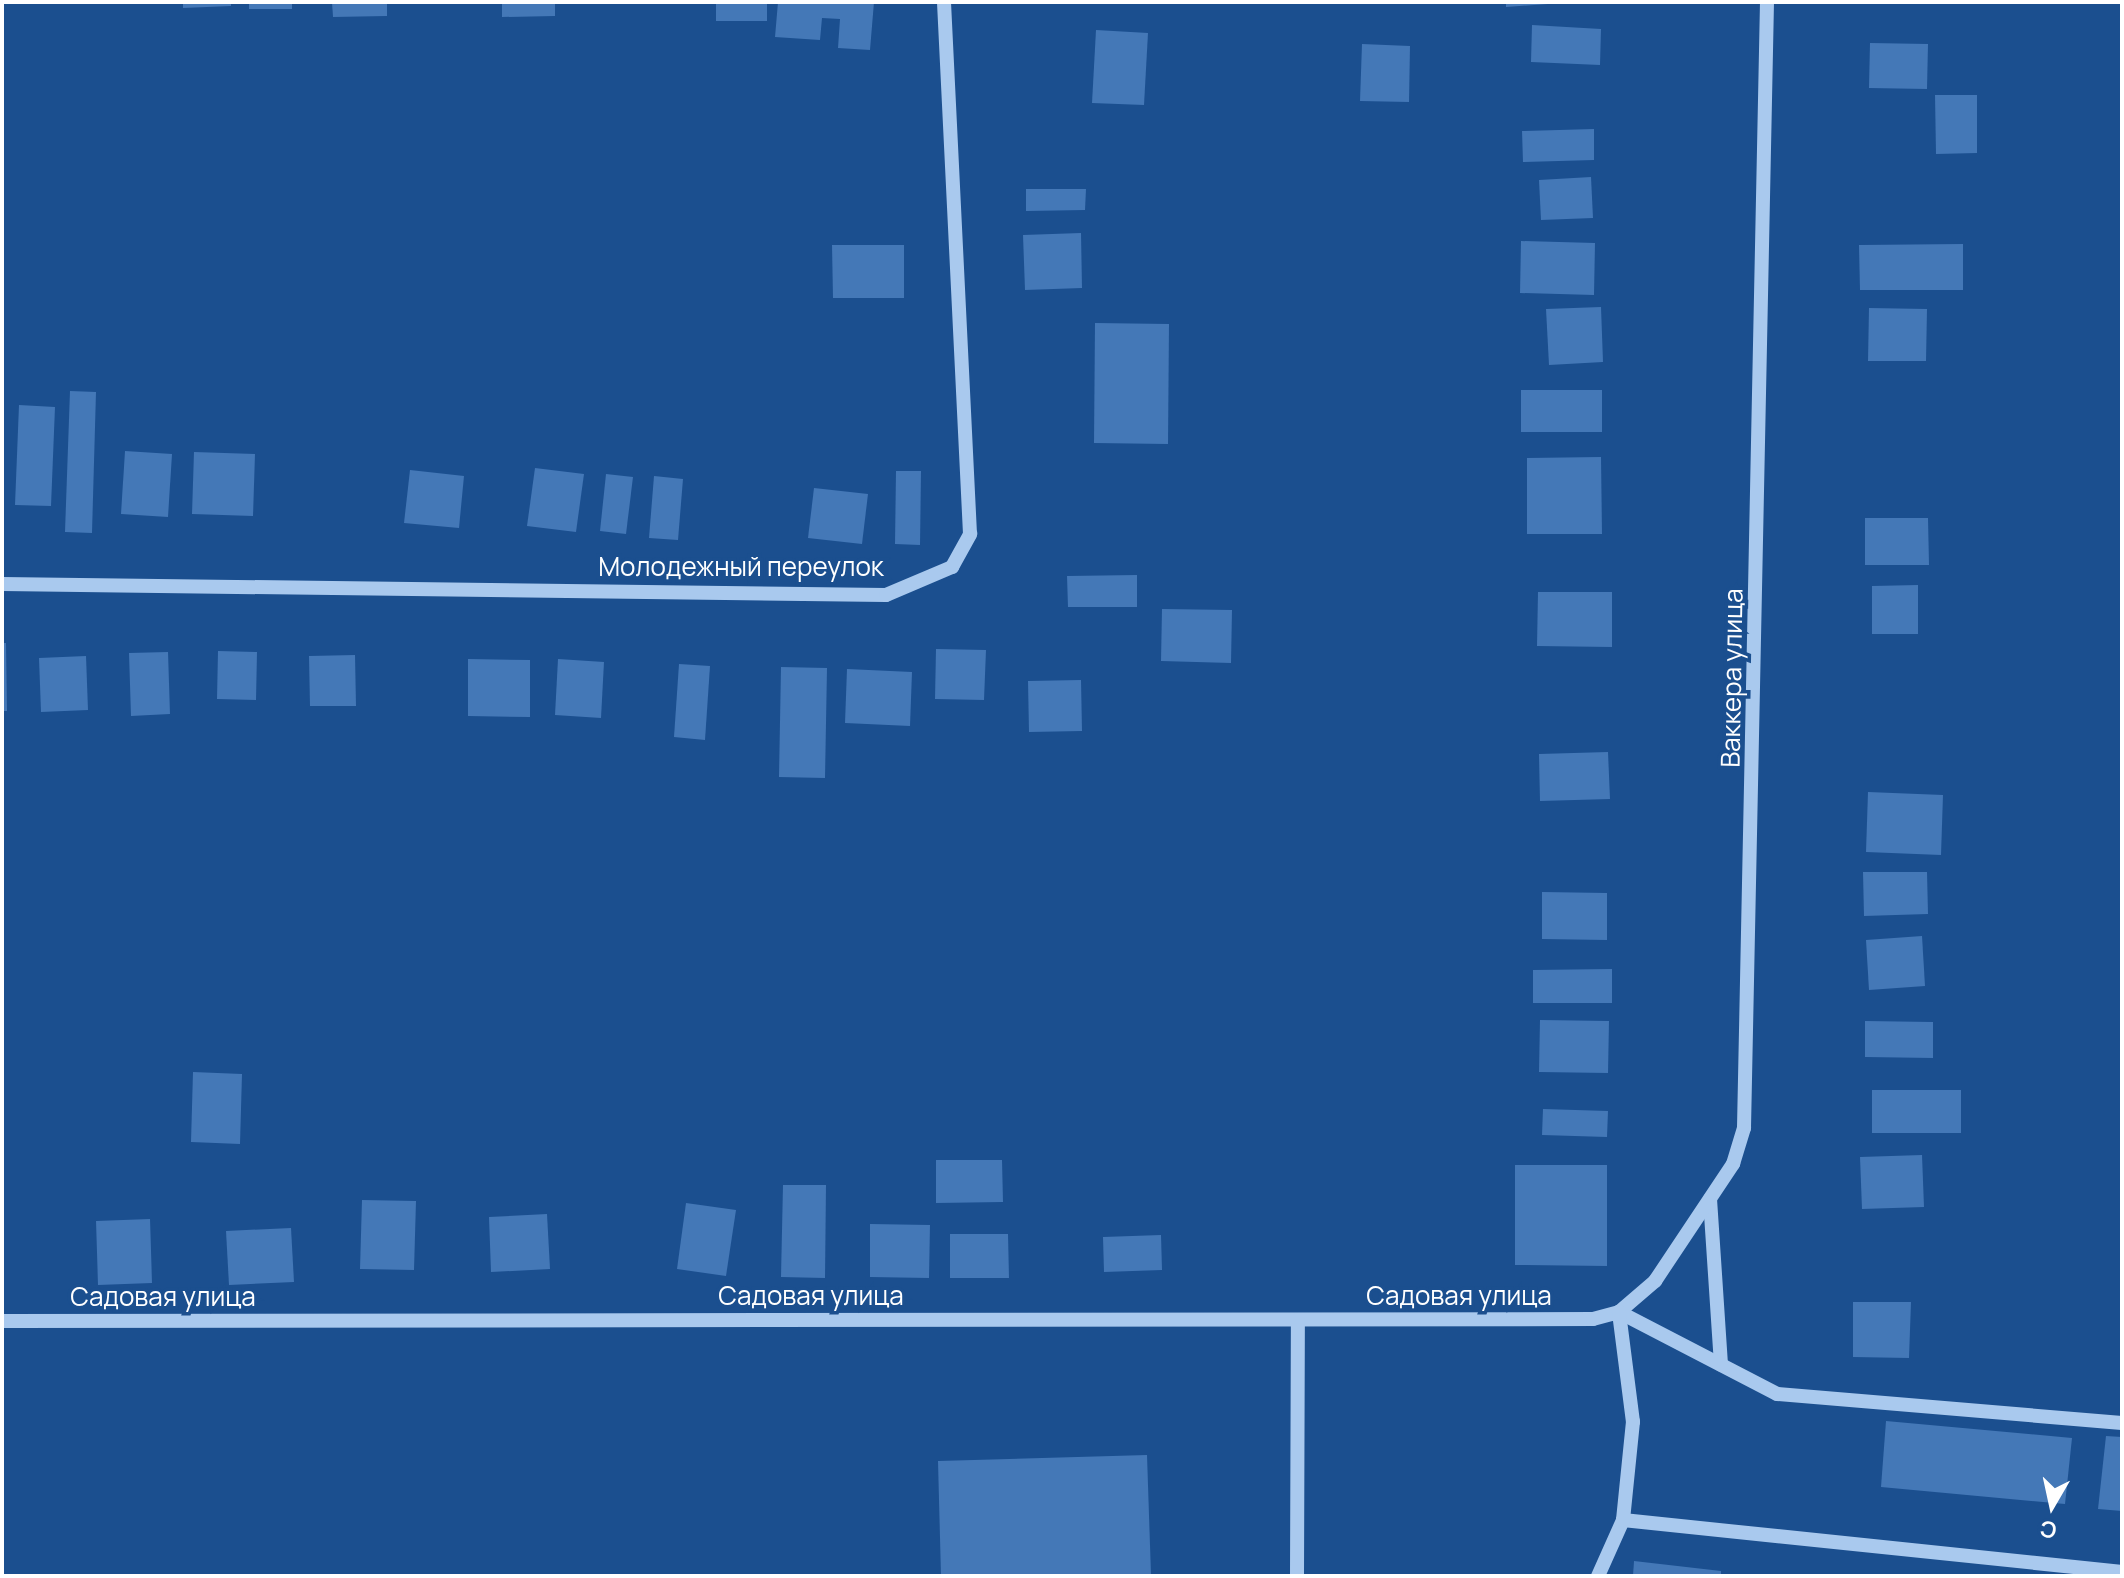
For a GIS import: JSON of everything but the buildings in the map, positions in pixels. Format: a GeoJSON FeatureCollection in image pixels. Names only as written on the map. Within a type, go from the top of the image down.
{"type":"FeatureCollection","features":[{"type":"Feature","properties":{"kind":"street","name":"Молодежный переулок"},"geometry":{"type":"LineString","coordinates":[[2,584],[886,595],[952,567],[970,534],[944,2]]}},
{"type":"Feature","properties":{"kind":"street","name":"Ваккера улица"},"geometry":{"type":"LineString","coordinates":[[1619,1312],[1655,1281],[1733,1164],[1744,1128],[1750,1052],[1767,2]]}},
{"type":"Feature","properties":{"kind":"street"},"geometry":{"type":"LineString","coordinates":[[1710,1199],[1721,1365]]}},
{"type":"Feature","properties":{"kind":"street"},"geometry":{"type":"LineString","coordinates":[[1619,1312],[1777,1394],[2122,1423]]}},
{"type":"Feature","properties":{"kind":"street"},"geometry":{"type":"LineString","coordinates":[[1598,1576],[1623,1520],[1633,1422],[1619,1312]]}},
{"type":"Feature","properties":{"kind":"street","name":"Садовая улица"},"geometry":{"type":"LineString","coordinates":[[2,1321],[1593,1319],[1619,1312]]}},
{"type":"Feature","properties":{"kind":"street"},"geometry":{"type":"LineString","coordinates":[[1297,1576],[1298,1320]]}},
{"type":"Feature","properties":{"kind":"street"},"geometry":{"type":"LineString","coordinates":[[1623,1520],[2122,1572]]}}]}
